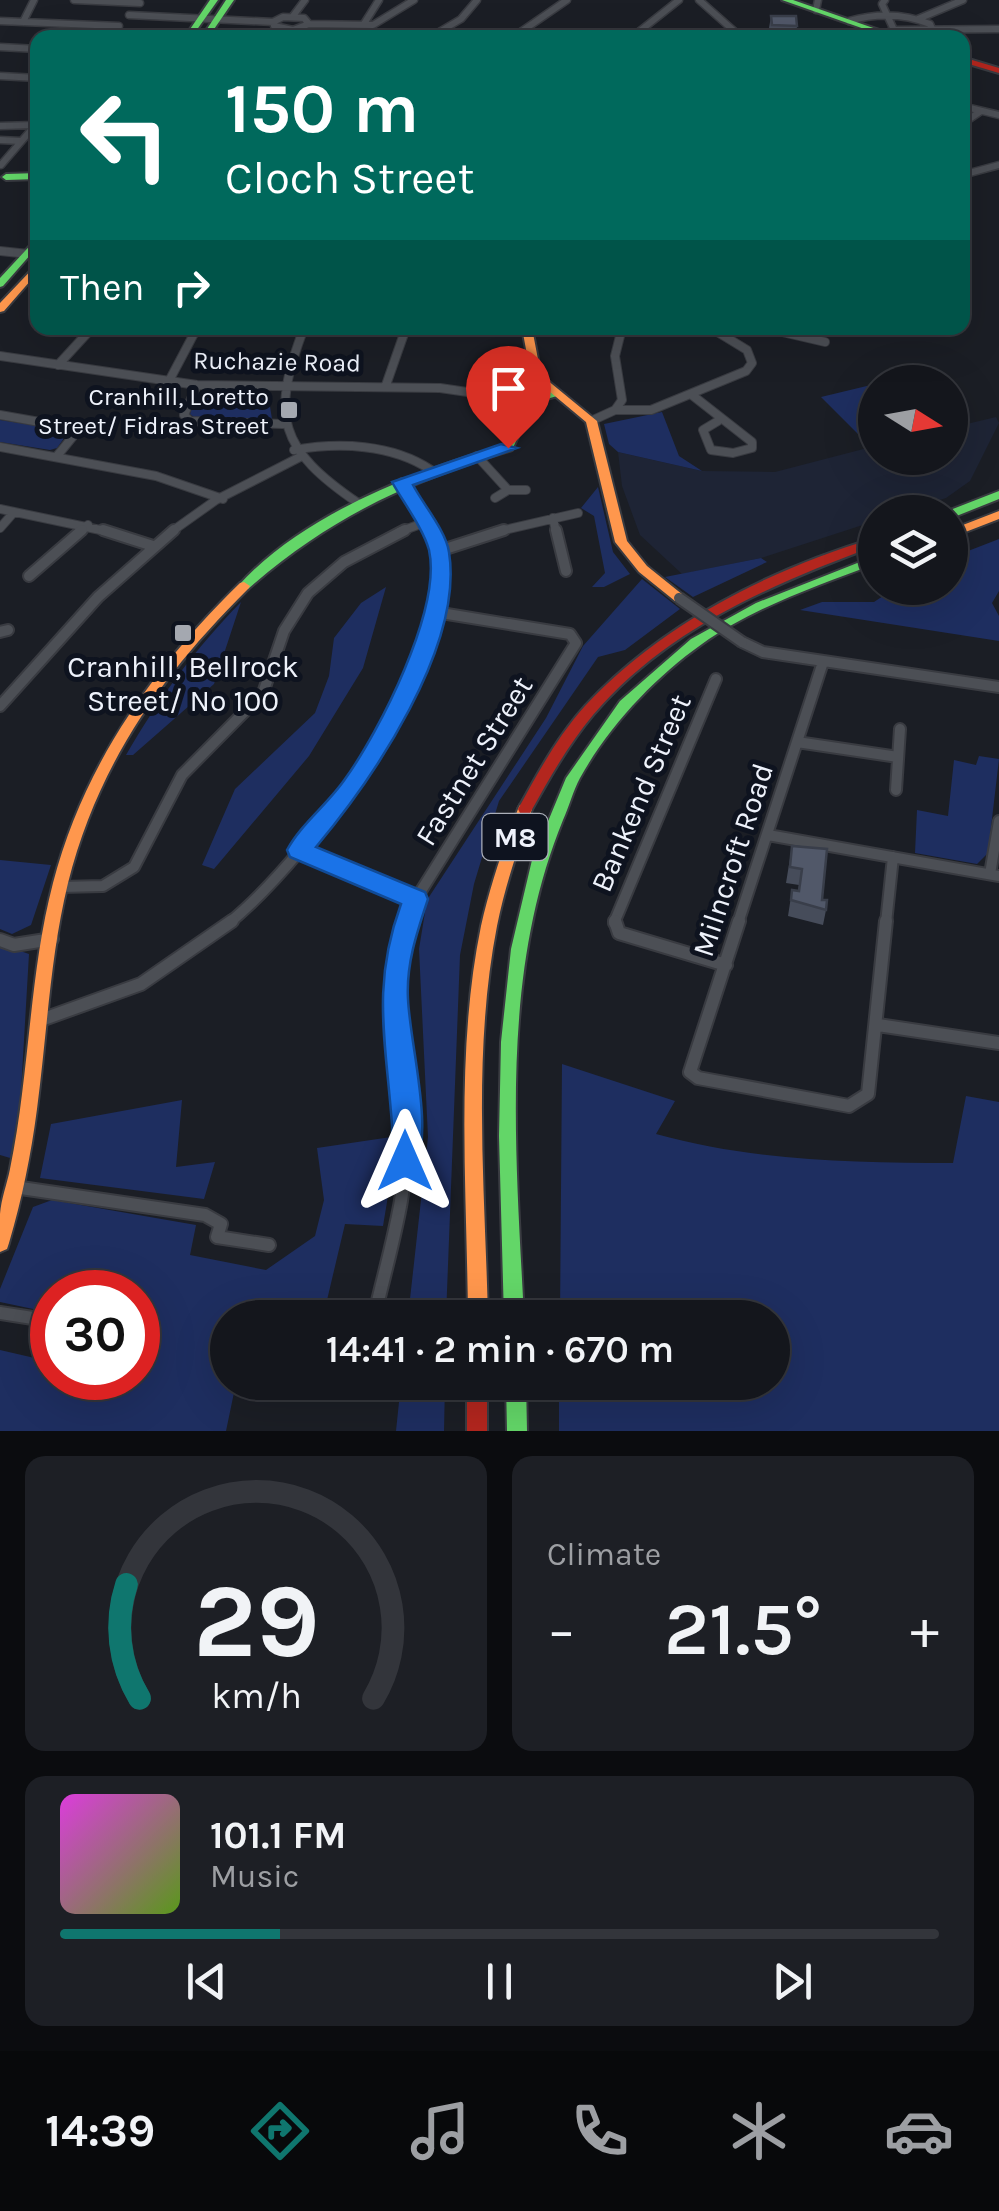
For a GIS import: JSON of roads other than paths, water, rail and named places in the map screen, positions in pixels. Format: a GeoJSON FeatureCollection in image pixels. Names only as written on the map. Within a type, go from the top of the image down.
{"type":"FeatureCollection","features":[{"type":"Feature","properties":{"kind":"main road"},"geometry":{"type":"LineString","coordinates":[[206,30],[214,0]]}},
{"type":"Feature","properties":{"kind":"main road"},"geometry":{"type":"LineString","coordinates":[[196,30],[230,0]]}},
{"type":"Feature","properties":{"kind":"main road"},"geometry":{"type":"LineString","coordinates":[[786,0],[817,5],[874,30]]}},
{"type":"Feature","properties":{"kind":"main road"},"geometry":{"type":"LineString","coordinates":[[970,62],[999,71]]}},
{"type":"Feature","properties":{"kind":"main road"},"geometry":{"type":"LineString","coordinates":[[2,172],[30,175]]}},
{"type":"Feature","properties":{"kind":"main road"},"geometry":{"type":"LineString","coordinates":[[0,284],[30,256]]}},
{"type":"Feature","properties":{"kind":"main road"},"geometry":{"type":"LineString","coordinates":[[0,308],[30,275]]}},
{"type":"Feature","properties":{"kind":"main road"},"geometry":{"type":"LineString","coordinates":[[528,335],[536,376],[553,394],[591,421],[621,542],[644,569],[680,598]]}},
{"type":"Feature","properties":{"kind":"main road","name":"Ruchazie Road"},"geometry":{"type":"LineString","coordinates":[[530,401],[553,394]]}},
{"type":"Feature","properties":{"kind":"main road"},"geometry":{"type":"LineString","coordinates":[[0,1243],[21,1188],[60,887],[89,793],[153,684],[240,591],[358,504],[431,470],[508,448],[530,401]]}},
{"type":"Feature","properties":{"kind":"main road"},"geometry":{"type":"LineString","coordinates":[[968,507],[999,495]]}},
{"type":"Feature","properties":{"kind":"main road"},"geometry":{"type":"LineString","coordinates":[[968,527],[999,516]]}},
{"type":"Feature","properties":{"kind":"main road","name":"M8"},"geometry":{"type":"LineString","coordinates":[[478,1300],[480,1033],[488,929],[516,830],[542,774],[593,704],[638,660],[698,618],[770,581],[858,548]]}},
{"type":"Feature","properties":{"kind":"main road","name":"M8"},"geometry":{"type":"LineString","coordinates":[[514,1300],[508,1070],[515,947],[532,866],[556,810],[590,749],[630,699],[673,659],[777,598],[858,567]]}},
{"type":"Feature","properties":{"kind":"main road"},"geometry":{"type":"LineString","coordinates":[[477,1400],[477,1431]]}},
{"type":"Feature","properties":{"kind":"main road"},"geometry":{"type":"LineString","coordinates":[[516,1400],[517,1431]]}},
{"type":"Feature","properties":{"kind":"street"},"geometry":{"type":"LineString","coordinates":[[24,22],[34,0]]}},
{"type":"Feature","properties":{"kind":"street"},"geometry":{"type":"LineString","coordinates":[[74,0],[141,1]]}},
{"type":"Feature","properties":{"kind":"street"},"geometry":{"type":"LineString","coordinates":[[293,16],[305,0]]}},
{"type":"Feature","properties":{"kind":"street"},"geometry":{"type":"LineString","coordinates":[[360,30],[379,0]]}},
{"type":"Feature","properties":{"kind":"street"},"geometry":{"type":"LineString","coordinates":[[273,22],[288,30],[309,24],[362,26],[393,17],[414,0]]}},
{"type":"Feature","properties":{"kind":"street"},"geometry":{"type":"LineString","coordinates":[[442,30],[461,19],[477,0]]}},
{"type":"Feature","properties":{"kind":"street"},"geometry":{"type":"LineString","coordinates":[[524,30],[567,0]]}},
{"type":"Feature","properties":{"kind":"street"},"geometry":{"type":"LineString","coordinates":[[641,30],[679,0]]}},
{"type":"Feature","properties":{"kind":"street"},"geometry":{"type":"LineString","coordinates":[[698,0],[733,30]]}},
{"type":"Feature","properties":{"kind":"street"},"geometry":{"type":"LineString","coordinates":[[898,30],[962,0]]}},
{"type":"Feature","properties":{"kind":"street"},"geometry":{"type":"LineString","coordinates":[[116,30],[141,1]]}},
{"type":"Feature","properties":{"kind":"street"},"geometry":{"type":"LineString","coordinates":[[882,1],[888,30]]}},
{"type":"Feature","properties":{"kind":"street"},"geometry":{"type":"LineString","coordinates":[[848,21],[886,14],[919,19],[931,30]]}},
{"type":"Feature","properties":{"kind":"street"},"geometry":{"type":"LineString","coordinates":[[129,15],[273,22],[293,16],[308,20],[309,24]]}},
{"type":"Feature","properties":{"kind":"street"},"geometry":{"type":"LineString","coordinates":[[0,21],[119,26]]}},
{"type":"Feature","properties":{"kind":"street"},"geometry":{"type":"LineString","coordinates":[[970,31],[999,28]]}},
{"type":"Feature","properties":{"kind":"street"},"geometry":{"type":"LineString","coordinates":[[0,47],[30,49]]}},
{"type":"Feature","properties":{"kind":"street"},"geometry":{"type":"LineString","coordinates":[[1,78],[30,78]]}},
{"type":"Feature","properties":{"kind":"street"},"geometry":{"type":"LineString","coordinates":[[970,108],[999,116]]}},
{"type":"Feature","properties":{"kind":"street"},"geometry":{"type":"LineString","coordinates":[[970,119],[981,111]]}},
{"type":"Feature","properties":{"kind":"street"},"geometry":{"type":"LineString","coordinates":[[0,126],[30,124]]}},
{"type":"Feature","properties":{"kind":"street"},"geometry":{"type":"LineString","coordinates":[[2,172],[30,131]]}},
{"type":"Feature","properties":{"kind":"street"},"geometry":{"type":"LineString","coordinates":[[0,140],[21,141]]}},
{"type":"Feature","properties":{"kind":"street"},"geometry":{"type":"LineString","coordinates":[[970,173],[999,165]]}},
{"type":"Feature","properties":{"kind":"street"},"geometry":{"type":"LineString","coordinates":[[0,251],[30,254]]}},
{"type":"Feature","properties":{"kind":"street"},"geometry":{"type":"LineString","coordinates":[[58,365],[86,335]]}},
{"type":"Feature","properties":{"kind":"street"},"geometry":{"type":"LineString","coordinates":[[169,381],[193,335]]}},
{"type":"Feature","properties":{"kind":"street"},"geometry":{"type":"LineString","coordinates":[[301,335],[282,386],[282,424],[297,453],[358,504]]}},
{"type":"Feature","properties":{"kind":"street"},"geometry":{"type":"LineString","coordinates":[[386,385],[404,335]]}},
{"type":"Feature","properties":{"kind":"street"},"geometry":{"type":"LineString","coordinates":[[615,410],[622,400],[614,356],[620,335]]}},
{"type":"Feature","properties":{"kind":"street"},"geometry":{"type":"LineString","coordinates":[[591,421],[615,410],[651,410],[746,371],[752,363],[747,350],[726,335]]}},
{"type":"Feature","properties":{"kind":"street"},"geometry":{"type":"LineString","coordinates":[[796,335],[826,342]]}},
{"type":"Feature","properties":{"kind":"street"},"geometry":{"type":"LineString","coordinates":[[0,367],[4,357]]}},
{"type":"Feature","properties":{"kind":"street","name":"Ruchazie Road"},"geometry":{"type":"LineString","coordinates":[[4,357],[197,385],[386,385],[530,401]]}},
{"type":"Feature","properties":{"kind":"street"},"geometry":{"type":"LineString","coordinates":[[197,385],[184,415],[190,420],[282,424]]}},
{"type":"Feature","properties":{"kind":"street"},"geometry":{"type":"LineString","coordinates":[[692,395],[718,421],[729,422],[752,442],[752,448],[733,453],[711,450],[703,430],[718,421]]}},
{"type":"Feature","properties":{"kind":"street"},"geometry":{"type":"LineString","coordinates":[[0,415],[78,429],[58,456]]}},
{"type":"Feature","properties":{"kind":"street"},"geometry":{"type":"LineString","coordinates":[[0,706],[98,594],[153,546],[297,453],[323,446],[413,456],[431,470]]}},
{"type":"Feature","properties":{"kind":"street"},"geometry":{"type":"LineString","coordinates":[[0,447],[156,476],[223,499]]}},
{"type":"Feature","properties":{"kind":"street"},"geometry":{"type":"LineString","coordinates":[[477,456],[508,490]]}},
{"type":"Feature","properties":{"kind":"street"},"geometry":{"type":"LineString","coordinates":[[41,1020],[104,1000],[156,976],[256,896],[352,788],[406,695],[435,612],[439,551],[402,482]]}},
{"type":"Feature","properties":{"kind":"street"},"geometry":{"type":"LineString","coordinates":[[495,498],[508,490],[526,490]]}},
{"type":"Feature","properties":{"kind":"street"},"geometry":{"type":"LineString","coordinates":[[0,509],[88,525],[153,546]]}},
{"type":"Feature","properties":{"kind":"street"},"geometry":{"type":"LineString","coordinates":[[0,528],[14,512]]}},
{"type":"Feature","properties":{"kind":"street"},"geometry":{"type":"LineString","coordinates":[[439,551],[474,537],[578,512]]}},
{"type":"Feature","properties":{"kind":"street"},"geometry":{"type":"LineString","coordinates":[[553,518],[566,572]]}},
{"type":"Feature","properties":{"kind":"street"},"geometry":{"type":"LineString","coordinates":[[60,887],[94,888],[123,879],[140,862],[172,789],[198,751],[259,700],[274,675],[276,649],[288,621],[344,563],[388,534],[426,522]]}},
{"type":"Feature","properties":{"kind":"street"},"geometry":{"type":"LineString","coordinates":[[29,576],[43,569],[88,525]]}},
{"type":"Feature","properties":{"kind":"street"},"geometry":{"type":"LineString","coordinates":[[680,598],[742,642],[763,652],[999,687]]}},
{"type":"Feature","properties":{"kind":"street","name":"Fastnet Street"},"geometry":{"type":"LineString","coordinates":[[378,1300],[403,1191],[407,1130],[394,994],[399,946],[416,899],[576,643],[570,634],[435,612]]}},
{"type":"Feature","properties":{"kind":"street","name":"Milncroft Road"},"geometry":{"type":"LineString","coordinates":[[823,662],[690,1072],[698,1078],[849,1106],[868,1094],[878,1025]]}},
{"type":"Feature","properties":{"kind":"street","name":"Bankend Street"},"geometry":{"type":"LineString","coordinates":[[716,680],[613,925],[619,933],[726,965]]}},
{"type":"Feature","properties":{"kind":"street"},"geometry":{"type":"LineString","coordinates":[[896,790],[900,728]]}},
{"type":"Feature","properties":{"kind":"street"},"geometry":{"type":"LineString","coordinates":[[796,742],[898,757]]}},
{"type":"Feature","properties":{"kind":"street"},"geometry":{"type":"LineString","coordinates":[[768,835],[994,875],[999,822]]}},
{"type":"Feature","properties":{"kind":"street"},"geometry":{"type":"LineString","coordinates":[[299,850],[416,899]]}},
{"type":"Feature","properties":{"kind":"street"},"geometry":{"type":"LineString","coordinates":[[893,857],[878,1025],[999,1043]]}},
{"type":"Feature","properties":{"kind":"street"},"geometry":{"type":"LineString","coordinates":[[0,940],[14,945],[52,939]]}},
{"type":"Feature","properties":{"kind":"street"},"geometry":{"type":"LineString","coordinates":[[21,1188],[205,1216],[221,1224],[217,1237],[269,1245]]}},
{"type":"Feature","properties":{"kind":"street"},"geometry":{"type":"LineString","coordinates":[[0,1313],[30,1318]]}},
{"type":"Feature","properties":{"kind":"place","name":"Cranhill, Loretto Street/ Fidras Street"},"geometry":{"type":"Point","coordinates":[289,410]}},
{"type":"Feature","properties":{"kind":"place","name":"Cranhill, Bellrock Street/ No 100"},"geometry":{"type":"Point","coordinates":[183,633]}}]}
